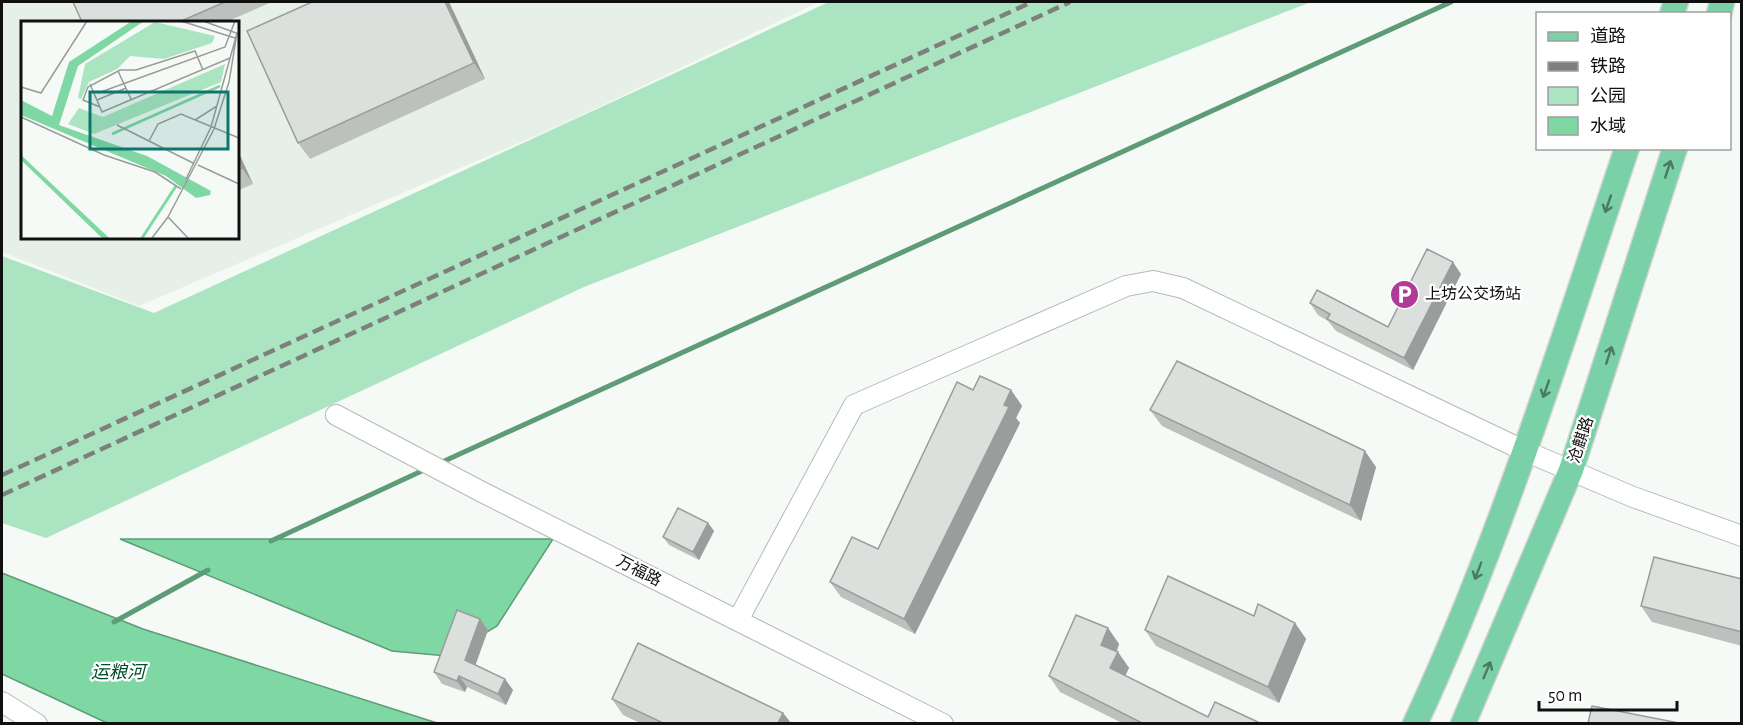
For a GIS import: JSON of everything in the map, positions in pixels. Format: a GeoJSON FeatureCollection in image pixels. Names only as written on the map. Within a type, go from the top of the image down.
{"type":"FeatureCollection","features":[{"type":"Feature","properties":{"kind":"main road"},"geometry":{"type":"LineString","coordinates":[[1415,723],[1436,679],[1525,451],[1626,150]]}},
{"type":"Feature","properties":{"kind":"main road","name":"沧麒路"},"geometry":{"type":"LineString","coordinates":[[1463,723],[1571,470],[1674,150]]}},
{"type":"Feature","properties":{"kind":"street"},"geometry":{"type":"LineString","coordinates":[[738,620],[854,405],[1126,286],[1153,281],[1183,288],[1525,451],[1633,497],[1742,536]]}},
{"type":"Feature","properties":{"kind":"street","name":"万福路"},"geometry":{"type":"LineString","coordinates":[[336,415],[471,486],[943,723]]}},
{"type":"Feature","properties":{"kind":"street"},"geometry":{"type":"LineString","coordinates":[[2,702],[37,723]]}},
{"type":"Feature","properties":{"kind":"shaded area"},"geometry":{"type":"Polygon","coordinates":[[[2,2],[819,2],[561,125],[139,306],[2,252],[2,2]]]}},
{"type":"Feature","properties":{"kind":"green space"},"geometry":{"type":"Polygon","coordinates":[[[829,2],[1311,2],[584,287],[46,538],[2,523],[2,256],[154,313],[829,2]]]}},
{"type":"Feature","properties":{"kind":"water"},"geometry":{"type":"Polygon","coordinates":[[[120,539],[553,539],[497,626],[447,656],[392,651],[120,539]]]}},
{"type":"Feature","properties":{"kind":"water","name":"运粮河"},"geometry":{"type":"Polygon","coordinates":[[[2,573],[143,629],[437,723],[107,723],[2,674],[2,573]]]}},
{"type":"Feature","properties":{"kind":"building"},"geometry":{"type":"Polygon","coordinates":[[[73,2],[225,2],[181,21],[82,21],[73,2]]]}},
{"type":"Feature","properties":{"kind":"building"},"geometry":{"type":"Polygon","coordinates":[[[312,2],[445,2],[474,63],[298,143],[247,31],[312,2]]]}},
{"type":"Feature","properties":{"kind":"building"},"geometry":{"type":"Polygon","coordinates":[[[1427,249],[1453,262],[1404,358],[1327,319],[1330,314],[1310,303],[1317,290],[1388,327],[1427,249]]]}},
{"type":"Feature","properties":{"kind":"building"},"geometry":{"type":"Polygon","coordinates":[[[1177,361],[1365,451],[1350,505],[1150,410],[1177,361]]]}},
{"type":"Feature","properties":{"kind":"building"},"geometry":{"type":"Polygon","coordinates":[[[980,376],[1011,390],[1004,405],[1009,407],[904,619],[830,582],[852,537],[878,549],[957,382],[973,390],[980,376]]]}},
{"type":"Feature","properties":{"kind":"building"},"geometry":{"type":"Polygon","coordinates":[[[678,508],[708,523],[693,552],[663,537],[678,508]]]}},
{"type":"Feature","properties":{"kind":"building"},"geometry":{"type":"Polygon","coordinates":[[[1654,557],[1742,579],[1742,632],[1641,606],[1654,557]]]}},
{"type":"Feature","properties":{"kind":"building"},"geometry":{"type":"Polygon","coordinates":[[[1168,576],[1254,616],[1258,604],[1295,623],[1268,687],[1145,630],[1168,576]]]}},
{"type":"Feature","properties":{"kind":"building"},"geometry":{"type":"Polygon","coordinates":[[[457,610],[480,619],[465,660],[505,679],[498,694],[459,676],[457,681],[434,672],[457,610]]]}},
{"type":"Feature","properties":{"kind":"building"},"geometry":{"type":"Polygon","coordinates":[[[1076,615],[1108,628],[1101,645],[1118,652],[1110,668],[1208,717],[1215,702],[1260,723],[1142,723],[1049,676],[1076,615]]]}},
{"type":"Feature","properties":{"kind":"building"},"geometry":{"type":"Polygon","coordinates":[[[638,643],[783,713],[778,723],[663,723],[612,699],[638,643]]]}},
{"type":"Feature","properties":{"kind":"building"},"geometry":{"type":"Polygon","coordinates":[[[1592,706],[1679,723],[1588,723],[1592,706]]]}},
{"type":"Feature","properties":{"kind":"waterway"},"geometry":{"type":"LineString","coordinates":[[440,463],[1451,2]]}},
{"type":"Feature","properties":{"kind":"waterway"},"geometry":{"type":"LineString","coordinates":[[271,541],[426,469]]}},
{"type":"Feature","properties":{"kind":"waterway"},"geometry":{"type":"LineString","coordinates":[[114,622],[208,570]]}},
{"type":"Feature","properties":{"kind":"railway"},"geometry":{"type":"LineString","coordinates":[[2,475],[1032,2]]}},
{"type":"Feature","properties":{"kind":"railway"},"geometry":{"type":"LineString","coordinates":[[2,495],[1070,2]]}},
{"type":"Feature","properties":{"kind":"place","name":"上坊公交场站"},"geometry":{"type":"Point","coordinates":[1404,294]}}]}
